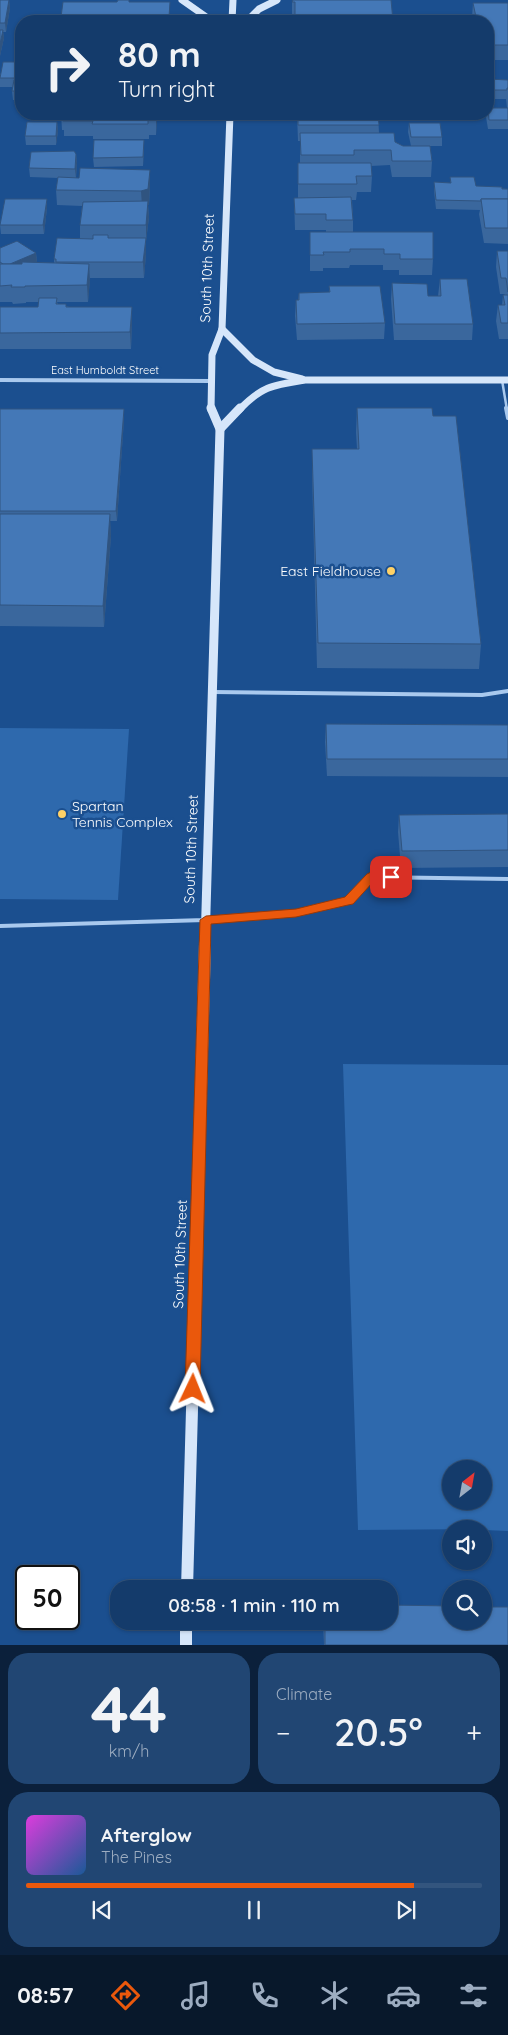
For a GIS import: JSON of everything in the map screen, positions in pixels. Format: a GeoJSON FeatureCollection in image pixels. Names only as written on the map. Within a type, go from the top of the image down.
{"type":"FeatureCollection","features":[{"type":"Feature","properties":{"kind":"main road"},"geometry":{"type":"LineString","coordinates":[[182,0],[203,15]]}},
{"type":"Feature","properties":{"kind":"main road"},"geometry":{"type":"LineString","coordinates":[[232,15],[233,0]]}},
{"type":"Feature","properties":{"kind":"main road"},"geometry":{"type":"LineString","coordinates":[[253,15],[259,9],[277,0]]}},
{"type":"Feature","properties":{"kind":"main road","name":"South 10th Street"},"geometry":{"type":"LineString","coordinates":[[187,1580],[220,429],[211,410],[210,381],[212,354],[222,329],[230,120]]}},
{"type":"Feature","properties":{"kind":"main road"},"geometry":{"type":"LineString","coordinates":[[222,329],[253,360],[274,372],[305,380]]}},
{"type":"Feature","properties":{"kind":"main road"},"geometry":{"type":"LineString","coordinates":[[220,429],[253,395],[272,385],[305,380],[505,380]]}},
{"type":"Feature","properties":{"kind":"main road"},"geometry":{"type":"LineString","coordinates":[[186,1630],[186,1645]]}},
{"type":"Feature","properties":{"kind":"street","name":"East Humboldt Street"},"geometry":{"type":"LineString","coordinates":[[0,380],[210,381]]}},
{"type":"Feature","properties":{"kind":"lane"},"geometry":{"type":"LineString","coordinates":[[505,380],[508,418]]}},
{"type":"Feature","properties":{"kind":"lane"},"geometry":{"type":"LineString","coordinates":[[212,692],[482,695],[508,691]]}},
{"type":"Feature","properties":{"kind":"lane"},"geometry":{"type":"LineString","coordinates":[[0,926],[206,920],[296,913],[348,901],[371,877],[508,878]]}},
{"type":"Feature","properties":{"kind":"shaded area","name":"Spartan Tennis Complex"},"geometry":{"type":"Polygon","coordinates":[[[0,728],[129,729],[118,900],[0,899],[0,728]]]}},
{"type":"Feature","properties":{"kind":"shaded area"},"geometry":{"type":"Polygon","coordinates":[[[343,1064],[508,1065],[508,1531],[492,1530],[492,1520],[442,1520],[442,1529],[358,1530],[343,1064]]]}},
{"type":"Feature","properties":{"kind":"building"},"geometry":{"type":"Polygon","coordinates":[[[0,0],[9,0],[5,23],[0,23],[0,0]]]}},
{"type":"Feature","properties":{"kind":"building"},"geometry":{"type":"Polygon","coordinates":[[[118,0],[129,0],[129,2],[170,2],[169,15],[61,15],[63,2],[117,2],[118,0]]]}},
{"type":"Feature","properties":{"kind":"building"},"geometry":{"type":"Polygon","coordinates":[[[293,0],[391,0],[392,15],[295,15],[295,2],[292,2],[293,0]]]}},
{"type":"Feature","properties":{"kind":"building"},"geometry":{"type":"Polygon","coordinates":[[[473,3],[508,3],[508,45],[494,45],[494,15],[476,15],[473,3]]]}},
{"type":"Feature","properties":{"kind":"building"},"geometry":{"type":"Polygon","coordinates":[[[0,30],[3,30],[0,44],[0,30]]]}},
{"type":"Feature","properties":{"kind":"building"},"geometry":{"type":"Polygon","coordinates":[[[3,62],[15,62],[15,78],[0,78],[3,62]]]}},
{"type":"Feature","properties":{"kind":"building"},"geometry":{"type":"Polygon","coordinates":[[[494,79],[508,80],[507,90],[494,90],[494,79]]]}},
{"type":"Feature","properties":{"kind":"building"},"geometry":{"type":"Polygon","coordinates":[[[14,80],[15,80],[15,91],[12,91],[14,80]]]}},
{"type":"Feature","properties":{"kind":"building"},"geometry":{"type":"Polygon","coordinates":[[[494,108],[508,108],[508,120],[494,120],[494,108]]]}},
{"type":"Feature","properties":{"kind":"building"},"geometry":{"type":"Polygon","coordinates":[[[148,120],[148,124],[92,124],[93,121],[63,121],[148,120]]]}},
{"type":"Feature","properties":{"kind":"building"},"geometry":{"type":"Polygon","coordinates":[[[298,120],[379,120],[379,125],[298,125],[298,120]]]}},
{"type":"Feature","properties":{"kind":"building"},"geometry":{"type":"Polygon","coordinates":[[[27,122],[57,122],[56,136],[25,136],[27,122]]]}},
{"type":"Feature","properties":{"kind":"building"},"geometry":{"type":"Polygon","coordinates":[[[409,123],[440,123],[442,137],[411,137],[409,123]]]}},
{"type":"Feature","properties":{"kind":"building"},"geometry":{"type":"Polygon","coordinates":[[[300,133],[394,133],[395,142],[403,146],[430,146],[432,161],[392,161],[391,150],[354,150],[354,155],[301,155],[300,133]]]}},
{"type":"Feature","properties":{"kind":"building"},"geometry":{"type":"Polygon","coordinates":[[[94,140],[144,140],[143,157],[93,158],[94,140]]]}},
{"type":"Feature","properties":{"kind":"building"},"geometry":{"type":"Polygon","coordinates":[[[74,151],[76,154],[75,169],[29,168],[31,152],[74,151]]]}},
{"type":"Feature","properties":{"kind":"building"},"geometry":{"type":"Polygon","coordinates":[[[298,163],[371,163],[372,176],[356,176],[357,184],[298,184],[298,163]]]}},
{"type":"Feature","properties":{"kind":"building"},"geometry":{"type":"Polygon","coordinates":[[[80,168],[150,170],[148,189],[141,191],[56,190],[58,177],[79,178],[80,168]]]}},
{"type":"Feature","properties":{"kind":"building"},"geometry":{"type":"Polygon","coordinates":[[[450,177],[474,177],[476,186],[508,189],[508,199],[481,199],[481,201],[436,200],[434,182],[451,183],[450,177]]]}},
{"type":"Feature","properties":{"kind":"building"},"geometry":{"type":"Polygon","coordinates":[[[351,197],[353,220],[326,220],[326,214],[295,214],[294,198],[351,197]]]}},
{"type":"Feature","properties":{"kind":"building"},"geometry":{"type":"Polygon","coordinates":[[[5,199],[47,199],[43,225],[0,225],[5,199]]]}},
{"type":"Feature","properties":{"kind":"building"},"geometry":{"type":"Polygon","coordinates":[[[481,199],[508,199],[508,228],[485,228],[481,199]]]}},
{"type":"Feature","properties":{"kind":"building"},"geometry":{"type":"Polygon","coordinates":[[[148,201],[146,225],[80,225],[83,202],[148,201]]]}},
{"type":"Feature","properties":{"kind":"building"},"geometry":{"type":"Polygon","coordinates":[[[310,232],[433,232],[433,259],[400,259],[400,254],[384,254],[384,249],[350,249],[350,252],[323,252],[324,255],[310,255],[310,232]]]}},
{"type":"Feature","properties":{"kind":"building"},"geometry":{"type":"Polygon","coordinates":[[[93,235],[108,235],[108,238],[146,238],[143,262],[56,262],[56,259],[54,259],[57,238],[93,239],[93,235]]]}},
{"type":"Feature","properties":{"kind":"building"},"geometry":{"type":"Polygon","coordinates":[[[17,241],[36,253],[10,264],[0,262],[0,248],[17,241]]]}},
{"type":"Feature","properties":{"kind":"building"},"geometry":{"type":"Polygon","coordinates":[[[497,251],[508,251],[508,292],[506,278],[501,278],[497,251]]]}},
{"type":"Feature","properties":{"kind":"building"},"geometry":{"type":"Polygon","coordinates":[[[22,262],[89,264],[87,285],[0,286],[0,264],[22,264],[22,262]]]}},
{"type":"Feature","properties":{"kind":"building"},"geometry":{"type":"Polygon","coordinates":[[[440,279],[467,279],[473,324],[395,324],[392,283],[427,284],[428,296],[441,296],[440,279]]]}},
{"type":"Feature","properties":{"kind":"building"},"geometry":{"type":"Polygon","coordinates":[[[329,286],[380,286],[385,323],[297,324],[296,300],[299,300],[299,293],[330,292],[329,286]]]}},
{"type":"Feature","properties":{"kind":"building"},"geometry":{"type":"Polygon","coordinates":[[[503,295],[508,295],[508,323],[501,323],[498,305],[505,305],[503,295]]]}},
{"type":"Feature","properties":{"kind":"building"},"geometry":{"type":"Polygon","coordinates":[[[39,298],[57,298],[56,304],[66,304],[66,307],[132,307],[130,332],[0,333],[0,307],[38,307],[39,298]]]}},
{"type":"Feature","properties":{"kind":"building","name":"East Fieldhouse"},"geometry":{"type":"Polygon","coordinates":[[[357,408],[432,408],[433,416],[456,416],[481,644],[318,643],[312,449],[359,449],[357,408]]]}},
{"type":"Feature","properties":{"kind":"building"},"geometry":{"type":"Polygon","coordinates":[[[0,409],[124,409],[116,511],[0,511],[0,409]]]}},
{"type":"Feature","properties":{"kind":"building"},"geometry":{"type":"Polygon","coordinates":[[[0,514],[110,514],[103,606],[0,605],[0,514]]]}},
{"type":"Feature","properties":{"kind":"building"},"geometry":{"type":"Polygon","coordinates":[[[326,724],[508,725],[508,759],[327,759],[326,724]]]}},
{"type":"Feature","properties":{"kind":"building"},"geometry":{"type":"Polygon","coordinates":[[[508,814],[508,850],[402,851],[399,815],[508,814]]]}},
{"type":"Feature","properties":{"kind":"building"},"geometry":{"type":"Polygon","coordinates":[[[398,1605],[442,1606],[442,1630],[492,1630],[492,1607],[508,1607],[508,1645],[325,1645],[325,1630],[398,1630],[398,1605]]]}},
{"type":"Feature","properties":{"kind":"place","name":"East Fieldhouse"},"geometry":{"type":"Point","coordinates":[391,571]}},
{"type":"Feature","properties":{"kind":"place","name":"Spartan Tennis Complex"},"geometry":{"type":"Point","coordinates":[62,814]}},
{"type":"Feature","properties":{"kind":"route"},"geometry":{"type":"LineString","coordinates":[[193,1389],[206,920],[296,913],[348,901],[371,877],[391,877]]}}]}
